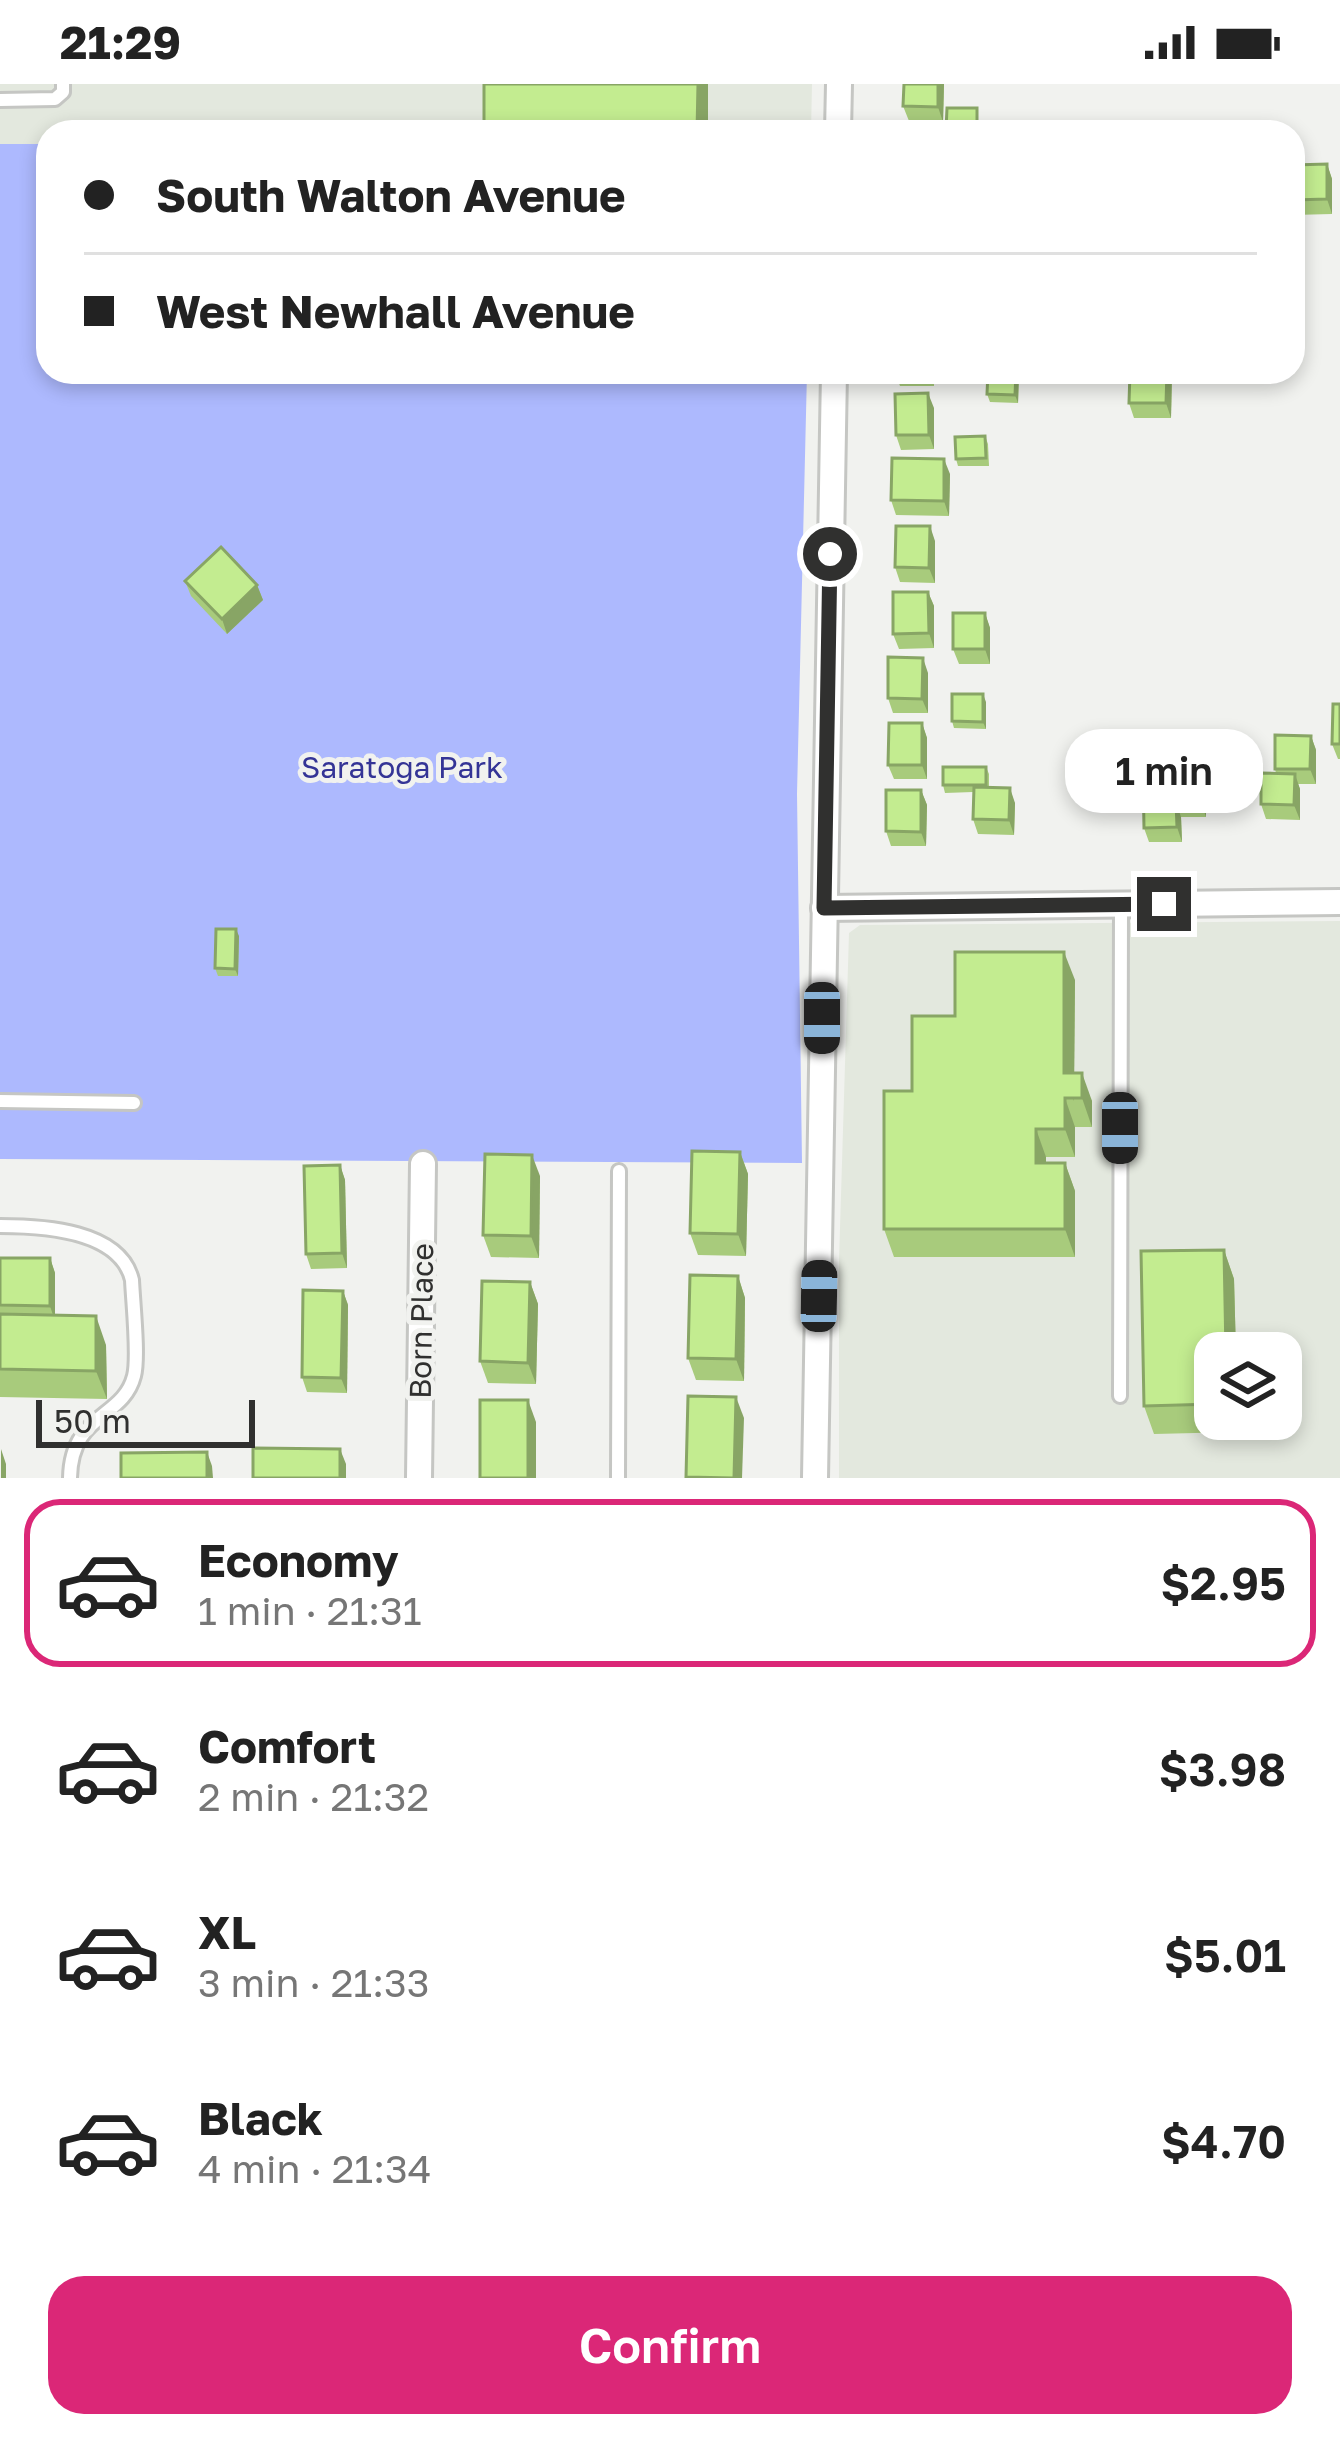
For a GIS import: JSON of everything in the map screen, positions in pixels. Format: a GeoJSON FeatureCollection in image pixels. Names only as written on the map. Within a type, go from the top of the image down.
{"type":"FeatureCollection","features":[{"type":"Feature","properties":{"kind":"street"},"geometry":{"type":"LineString","coordinates":[[838,120],[839,84]]}},
{"type":"Feature","properties":{"kind":"street"},"geometry":{"type":"LineString","coordinates":[[815,1478],[834,384]]}},
{"type":"Feature","properties":{"kind":"street"},"geometry":{"type":"LineString","coordinates":[[824,908],[1340,902]]}},
{"type":"Feature","properties":{"kind":"street","name":"Born Place"},"geometry":{"type":"LineString","coordinates":[[419,1478],[423,1164]]}},
{"type":"Feature","properties":{"kind":"lane"},"geometry":{"type":"LineString","coordinates":[[0,100],[56,99],[63,84]]}},
{"type":"Feature","properties":{"kind":"lane"},"geometry":{"type":"LineString","coordinates":[[1120,904],[1120,1396]]}},
{"type":"Feature","properties":{"kind":"lane"},"geometry":{"type":"LineString","coordinates":[[0,1101],[134,1103]]}},
{"type":"Feature","properties":{"kind":"lane"},"geometry":{"type":"LineString","coordinates":[[618,1478],[619,1171]]}},
{"type":"Feature","properties":{"kind":"lane"},"geometry":{"type":"LineString","coordinates":[[0,1226],[41,1226],[73,1234],[110,1248],[128,1264],[134,1377],[122,1395],[80,1433],[70,1478]]}},
{"type":"Feature","properties":{"kind":"shaded area"},"geometry":{"type":"Polygon","coordinates":[[[0,84],[812,84],[811,120],[36,120],[36,144],[0,144],[0,84]]]}},
{"type":"Feature","properties":{"kind":"shaded area"},"geometry":{"type":"Polygon","coordinates":[[[1340,921],[1340,1478],[839,1478],[839,1261],[849,933],[860,925],[1340,921]]]}},
{"type":"Feature","properties":{"kind":"green space","name":"Saratoga Park"},"geometry":{"type":"Polygon","coordinates":[[[0,144],[36,144],[36,384],[807,384],[797,794],[802,1163],[0,1159],[0,144]]]}},
{"type":"Feature","properties":{"kind":"building"},"geometry":{"type":"Polygon","coordinates":[[[484,84],[698,84],[697,120],[484,120],[484,84]]]}},
{"type":"Feature","properties":{"kind":"building"},"geometry":{"type":"Polygon","coordinates":[[[904,84],[938,84],[938,107],[903,106],[904,84]]]}},
{"type":"Feature","properties":{"kind":"building"},"geometry":{"type":"Polygon","coordinates":[[[947,108],[977,108],[977,120],[946,120],[947,108]]]}},
{"type":"Feature","properties":{"kind":"building"},"geometry":{"type":"Polygon","coordinates":[[[1327,164],[1327,199],[1305,200],[1305,165],[1327,164]]]}},
{"type":"Feature","properties":{"kind":"building"},"geometry":{"type":"Polygon","coordinates":[[[987,384],[1015,384],[1015,395],[987,394],[987,384]]]}},
{"type":"Feature","properties":{"kind":"building"},"geometry":{"type":"Polygon","coordinates":[[[1130,384],[1167,384],[1166,403],[1129,403],[1130,384]]]}},
{"type":"Feature","properties":{"kind":"building"},"geometry":{"type":"Polygon","coordinates":[[[928,393],[929,435],[896,435],[895,394],[928,393]]]}},
{"type":"Feature","properties":{"kind":"building"},"geometry":{"type":"Polygon","coordinates":[[[985,436],[986,458],[956,459],[955,437],[985,436]]]}},
{"type":"Feature","properties":{"kind":"building"},"geometry":{"type":"Polygon","coordinates":[[[892,458],[944,459],[944,501],[891,500],[892,458]]]}},
{"type":"Feature","properties":{"kind":"building"},"geometry":{"type":"Polygon","coordinates":[[[896,526],[930,526],[929,568],[895,567],[896,526]]]}},
{"type":"Feature","properties":{"kind":"building"},"geometry":{"type":"Polygon","coordinates":[[[221,547],[257,585],[222,619],[185,581],[221,547]]]}},
{"type":"Feature","properties":{"kind":"building"},"geometry":{"type":"Polygon","coordinates":[[[893,592],[928,592],[929,633],[893,634],[893,592]]]}},
{"type":"Feature","properties":{"kind":"building"},"geometry":{"type":"Polygon","coordinates":[[[953,613],[985,613],[985,649],[953,649],[953,613]]]}},
{"type":"Feature","properties":{"kind":"building"},"geometry":{"type":"Polygon","coordinates":[[[888,657],[923,658],[922,699],[888,698],[888,657]]]}},
{"type":"Feature","properties":{"kind":"building"},"geometry":{"type":"Polygon","coordinates":[[[952,694],[983,694],[983,722],[952,721],[952,694]]]}},
{"type":"Feature","properties":{"kind":"building"},"geometry":{"type":"Polygon","coordinates":[[[1333,704],[1340,704],[1340,744],[1332,744],[1333,704]]]}},
{"type":"Feature","properties":{"kind":"building"},"geometry":{"type":"Polygon","coordinates":[[[889,723],[922,723],[922,765],[888,765],[889,723]]]}},
{"type":"Feature","properties":{"kind":"building"},"geometry":{"type":"Polygon","coordinates":[[[1275,735],[1311,736],[1310,769],[1275,769],[1275,735]]]}},
{"type":"Feature","properties":{"kind":"building"},"geometry":{"type":"Polygon","coordinates":[[[943,767],[986,767],[986,785],[943,785],[943,767]]]}},
{"type":"Feature","properties":{"kind":"building"},"geometry":{"type":"Polygon","coordinates":[[[1200,771],[1201,802],[1176,802],[1177,827],[1144,828],[1143,773],[1200,771]]]}},
{"type":"Feature","properties":{"kind":"building"},"geometry":{"type":"Polygon","coordinates":[[[1261,773],[1295,774],[1294,805],[1261,804],[1261,773]]]}},
{"type":"Feature","properties":{"kind":"building"},"geometry":{"type":"Polygon","coordinates":[[[974,787],[1010,788],[1009,820],[973,819],[974,787]]]}},
{"type":"Feature","properties":{"kind":"building"},"geometry":{"type":"Polygon","coordinates":[[[886,790],[921,790],[921,832],[886,831],[886,790]]]}},
{"type":"Feature","properties":{"kind":"building"},"geometry":{"type":"Polygon","coordinates":[[[216,929],[236,929],[235,969],[215,968],[216,929]]]}},
{"type":"Feature","properties":{"kind":"building"},"geometry":{"type":"Polygon","coordinates":[[[955,952],[1064,952],[1064,1073],[1082,1073],[1082,1098],[1065,1098],[1065,1129],[1036,1129],[1036,1163],[1065,1163],[1065,1229],[884,1229],[884,1091],[912,1091],[912,1016],[955,1016],[955,952]]]}},
{"type":"Feature","properties":{"kind":"building"},"geometry":{"type":"Polygon","coordinates":[[[692,1151],[740,1152],[738,1234],[690,1233],[692,1151]]]}},
{"type":"Feature","properties":{"kind":"building"},"geometry":{"type":"Polygon","coordinates":[[[485,1154],[532,1155],[531,1236],[483,1235],[485,1154]]]}},
{"type":"Feature","properties":{"kind":"building"},"geometry":{"type":"Polygon","coordinates":[[[340,1165],[342,1253],[306,1254],[304,1166],[340,1165]]]}},
{"type":"Feature","properties":{"kind":"building"},"geometry":{"type":"Polygon","coordinates":[[[1224,1250],[1226,1332],[1194,1332],[1194,1405],[1144,1406],[1141,1251],[1224,1250]]]}},
{"type":"Feature","properties":{"kind":"building"},"geometry":{"type":"Polygon","coordinates":[[[0,1258],[50,1258],[50,1306],[0,1305],[0,1258]]]}},
{"type":"Feature","properties":{"kind":"building"},"geometry":{"type":"Polygon","coordinates":[[[690,1275],[738,1276],[736,1359],[688,1358],[690,1275]]]}},
{"type":"Feature","properties":{"kind":"building"},"geometry":{"type":"Polygon","coordinates":[[[482,1281],[530,1282],[528,1363],[480,1361],[482,1281]]]}},
{"type":"Feature","properties":{"kind":"building"},"geometry":{"type":"Polygon","coordinates":[[[303,1290],[343,1291],[341,1378],[302,1377],[303,1290]]]}},
{"type":"Feature","properties":{"kind":"building"},"geometry":{"type":"Polygon","coordinates":[[[0,1314],[96,1316],[96,1371],[0,1369],[0,1314]]]}},
{"type":"Feature","properties":{"kind":"building"},"geometry":{"type":"Polygon","coordinates":[[[688,1396],[736,1397],[734,1478],[686,1477],[688,1396]]]}},
{"type":"Feature","properties":{"kind":"building"},"geometry":{"type":"Polygon","coordinates":[[[480,1400],[528,1400],[528,1478],[480,1478],[480,1400]]]}},
{"type":"Feature","properties":{"kind":"building"},"geometry":{"type":"Polygon","coordinates":[[[253,1448],[340,1449],[340,1478],[253,1478],[253,1448]]]}},
{"type":"Feature","properties":{"kind":"building"},"geometry":{"type":"Polygon","coordinates":[[[207,1452],[207,1478],[121,1478],[121,1453],[207,1452]]]}},
{"type":"Feature","properties":{"kind":"route"},"geometry":{"type":"LineString","coordinates":[[830,554],[824,908],[1164,904]]}}]}
